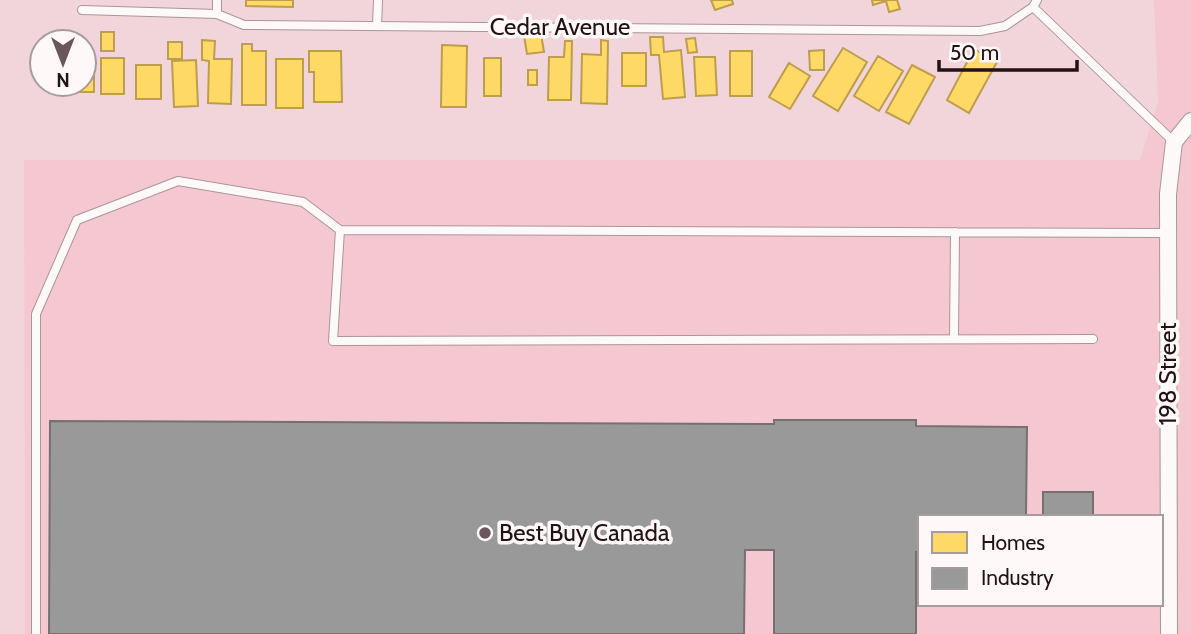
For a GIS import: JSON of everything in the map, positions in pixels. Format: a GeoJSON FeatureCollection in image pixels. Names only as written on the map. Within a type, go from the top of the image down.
{"type":"FeatureCollection","features":[{"type":"Feature","properties":{"kind":"street"},"geometry":{"type":"LineString","coordinates":[[1174,142],[1191,121]]}},
{"type":"Feature","properties":{"kind":"street","name":"198 Street"},"geometry":{"type":"LineString","coordinates":[[1169,634],[1168,233],[1174,142]]}},
{"type":"Feature","properties":{"kind":"lane"},"geometry":{"type":"LineString","coordinates":[[217,0],[217,14]]}},
{"type":"Feature","properties":{"kind":"lane"},"geometry":{"type":"LineString","coordinates":[[377,26],[378,0]]}},
{"type":"Feature","properties":{"kind":"lane"},"geometry":{"type":"LineString","coordinates":[[1035,4],[1174,142]]}},
{"type":"Feature","properties":{"kind":"lane","name":"Cedar Avenue"},"geometry":{"type":"LineString","coordinates":[[82,10],[217,14],[244,25],[980,31],[1005,26],[1035,4]]}},
{"type":"Feature","properties":{"kind":"lane"},"geometry":{"type":"LineString","coordinates":[[36,634],[36,314],[77,220],[178,181],[303,202],[340,230],[1168,233]]}},
{"type":"Feature","properties":{"kind":"lane"},"geometry":{"type":"LineString","coordinates":[[340,230],[333,341],[1093,339]]}},
{"type":"Feature","properties":{"kind":"lane"},"geometry":{"type":"LineString","coordinates":[[954,339],[955,232]]}},
{"type":"Feature","properties":{"kind":"shaded area"},"geometry":{"type":"Polygon","coordinates":[[[1154,0],[1191,0],[1191,634],[25,634],[24,160],[1140,160],[1158,102],[1154,0]]]}},
{"type":"Feature","properties":{"kind":"building: Homes"},"geometry":{"type":"Polygon","coordinates":[[[246,0],[293,0],[293,7],[246,6],[246,0]]]}},
{"type":"Feature","properties":{"kind":"building: Homes"},"geometry":{"type":"Polygon","coordinates":[[[711,0],[732,0],[733,4],[715,10],[711,0]]]}},
{"type":"Feature","properties":{"kind":"building: Homes"},"geometry":{"type":"Polygon","coordinates":[[[872,0],[897,0],[900,9],[889,12],[886,1],[873,5],[872,0]]]}},
{"type":"Feature","properties":{"kind":"building: Homes"},"geometry":{"type":"Polygon","coordinates":[[[101,32],[114,32],[114,51],[101,51],[101,32]]]}},
{"type":"Feature","properties":{"kind":"building: Homes"},"geometry":{"type":"Polygon","coordinates":[[[541,34],[544,52],[527,54],[524,36],[541,34]]]}},
{"type":"Feature","properties":{"kind":"building: Homes"},"geometry":{"type":"Polygon","coordinates":[[[650,37],[663,37],[664,52],[681,50],[685,97],[663,99],[659,55],[651,55],[650,37]]]}},
{"type":"Feature","properties":{"kind":"building: Homes"},"geometry":{"type":"Polygon","coordinates":[[[695,38],[697,52],[688,53],[686,39],[695,38]]]}},
{"type":"Feature","properties":{"kind":"building: Homes"},"geometry":{"type":"Polygon","coordinates":[[[202,40],[215,41],[214,59],[232,59],[231,104],[208,103],[209,61],[202,60],[202,40]]]}},
{"type":"Feature","properties":{"kind":"building: Homes"},"geometry":{"type":"Polygon","coordinates":[[[601,40],[608,41],[607,104],[581,103],[582,54],[601,55],[601,40]]]}},
{"type":"Feature","properties":{"kind":"building: Homes"},"geometry":{"type":"Polygon","coordinates":[[[565,41],[572,41],[571,100],[548,100],[549,57],[564,57],[565,41]]]}},
{"type":"Feature","properties":{"kind":"building: Homes"},"geometry":{"type":"Polygon","coordinates":[[[168,42],[182,42],[182,59],[168,59],[168,42]]]}},
{"type":"Feature","properties":{"kind":"building: Homes"},"geometry":{"type":"Polygon","coordinates":[[[242,44],[252,44],[252,51],[266,51],[266,105],[242,105],[242,44]]]}},
{"type":"Feature","properties":{"kind":"building: Homes"},"geometry":{"type":"Polygon","coordinates":[[[442,45],[467,46],[466,107],[441,107],[442,45]]]}},
{"type":"Feature","properties":{"kind":"building: Homes"},"geometry":{"type":"Polygon","coordinates":[[[843,48],[867,62],[838,111],[813,96],[843,48]]]}},
{"type":"Feature","properties":{"kind":"building: Homes"},"geometry":{"type":"Polygon","coordinates":[[[974,49],[997,62],[969,113],[947,100],[974,49]]]}},
{"type":"Feature","properties":{"kind":"building: Homes"},"geometry":{"type":"Polygon","coordinates":[[[824,50],[824,70],[810,70],[809,51],[824,50]]]}},
{"type":"Feature","properties":{"kind":"building: Homes"},"geometry":{"type":"Polygon","coordinates":[[[309,51],[341,51],[342,102],[314,102],[314,72],[309,72],[309,51]]]}},
{"type":"Feature","properties":{"kind":"building: Homes"},"geometry":{"type":"Polygon","coordinates":[[[730,51],[752,51],[752,96],[730,96],[730,51]]]}},
{"type":"Feature","properties":{"kind":"building: Homes"},"geometry":{"type":"Polygon","coordinates":[[[622,53],[646,53],[646,86],[622,86],[622,53]]]}},
{"type":"Feature","properties":{"kind":"building: Homes"},"geometry":{"type":"Polygon","coordinates":[[[878,56],[903,71],[879,111],[854,96],[878,56]]]}},
{"type":"Feature","properties":{"kind":"building: Homes"},"geometry":{"type":"Polygon","coordinates":[[[694,57],[715,57],[717,95],[696,96],[694,57]]]}},
{"type":"Feature","properties":{"kind":"building: Homes"},"geometry":{"type":"Polygon","coordinates":[[[101,58],[124,58],[124,94],[101,94],[101,58]]]}},
{"type":"Feature","properties":{"kind":"building: Homes"},"geometry":{"type":"Polygon","coordinates":[[[484,58],[501,58],[501,96],[484,96],[484,58]]]}},
{"type":"Feature","properties":{"kind":"building: Homes"},"geometry":{"type":"Polygon","coordinates":[[[276,59],[303,59],[303,108],[276,108],[276,59]]]}},
{"type":"Feature","properties":{"kind":"building: Homes"},"geometry":{"type":"Polygon","coordinates":[[[196,60],[198,106],[174,107],[172,61],[196,60]]]}},
{"type":"Feature","properties":{"kind":"building: Homes"},"geometry":{"type":"Polygon","coordinates":[[[789,63],[810,76],[790,109],[769,97],[789,63]]]}},
{"type":"Feature","properties":{"kind":"building: Homes"},"geometry":{"type":"Polygon","coordinates":[[[136,65],[161,65],[161,99],[136,99],[136,65]]]}},
{"type":"Feature","properties":{"kind":"building: Homes"},"geometry":{"type":"Polygon","coordinates":[[[912,65],[935,77],[909,124],[886,112],[912,65]]]}},
{"type":"Feature","properties":{"kind":"building: Homes"},"geometry":{"type":"Polygon","coordinates":[[[528,70],[537,70],[537,85],[528,85],[528,70]]]}},
{"type":"Feature","properties":{"kind":"building: Industry","name":"Best Buy Canada"},"geometry":{"type":"Polygon","coordinates":[[[774,420],[916,420],[916,426],[1027,427],[1026,515],[918,515],[916,634],[774,634],[774,550],[745,550],[744,634],[49,634],[50,421],[774,424],[774,420]]]}},
{"type":"Feature","properties":{"kind":"building: Industry"},"geometry":{"type":"Polygon","coordinates":[[[1043,492],[1093,492],[1093,515],[1043,515],[1043,492]]]}},
{"type":"Feature","properties":{"kind":"place","name":"Best Buy Canada"},"geometry":{"type":"Point","coordinates":[485,533]}}]}
